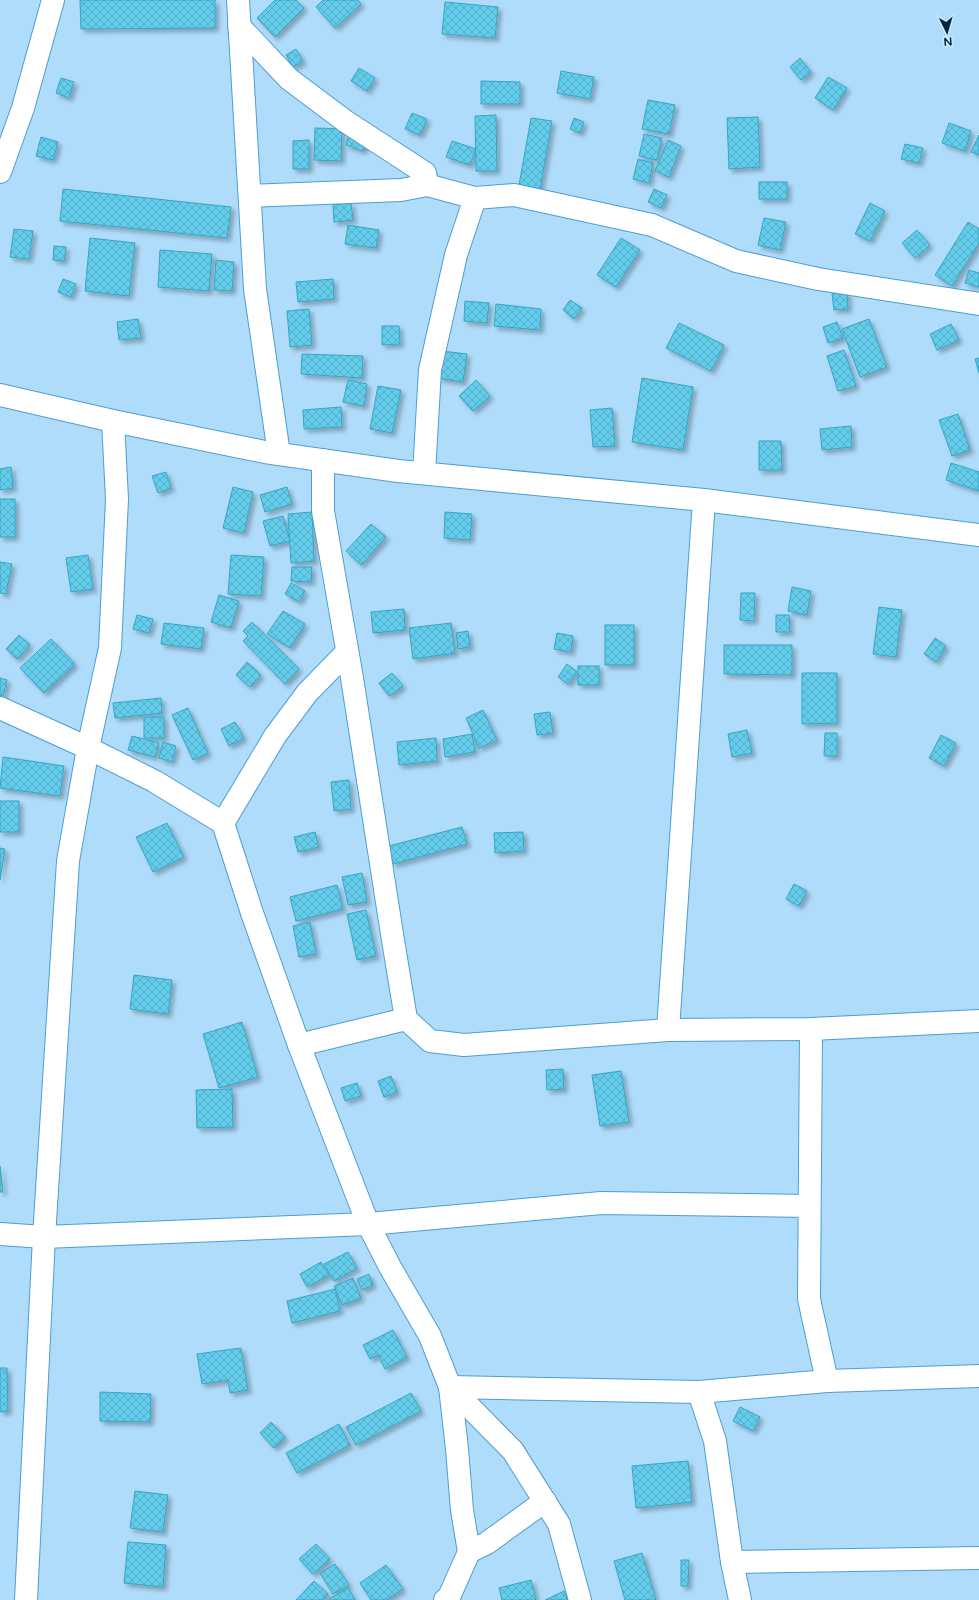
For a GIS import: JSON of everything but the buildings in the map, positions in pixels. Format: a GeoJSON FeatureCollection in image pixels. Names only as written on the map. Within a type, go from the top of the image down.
{"type":"FeatureCollection","features":[{"type":"Feature","properties":{"kind":"street"},"geometry":{"type":"LineString","coordinates":[[0,172],[23,108],[53,0]]}},
{"type":"Feature","properties":{"kind":"street"},"geometry":{"type":"LineString","coordinates":[[238,0],[255,289],[279,454]]}},
{"type":"Feature","properties":{"kind":"street"},"geometry":{"type":"LineString","coordinates":[[239,26],[289,79],[345,120],[425,173],[427,185]]}},
{"type":"Feature","properties":{"kind":"street"},"geometry":{"type":"LineString","coordinates":[[250,196],[401,190],[427,185],[475,198],[514,195],[652,225],[736,261],[818,279],[979,304]]}},
{"type":"Feature","properties":{"kind":"street"},"geometry":{"type":"LineString","coordinates":[[424,473],[430,370],[456,255],[475,198]]}},
{"type":"Feature","properties":{"kind":"street"},"geometry":{"type":"LineString","coordinates":[[0,395],[113,421],[279,454],[398,471],[704,500],[979,535]]}},
{"type":"Feature","properties":{"kind":"street"},"geometry":{"type":"LineString","coordinates":[[26,1600],[44,1237],[68,861],[88,748],[110,648],[117,499],[113,421]]}},
{"type":"Feature","properties":{"kind":"street"},"geometry":{"type":"LineString","coordinates":[[323,460],[323,511],[406,1019],[430,1041],[464,1046],[668,1030],[811,1029],[979,1021]]}},
{"type":"Feature","properties":{"kind":"street"},"geometry":{"type":"LineString","coordinates":[[668,1030],[704,500]]}},
{"type":"Feature","properties":{"kind":"street"},"geometry":{"type":"LineString","coordinates":[[224,823],[275,736],[307,693],[347,652]]}},
{"type":"Feature","properties":{"kind":"street"},"geometry":{"type":"LineString","coordinates":[[0,708],[88,748],[154,781],[224,823],[252,913],[299,1044],[368,1224],[390,1267],[430,1336],[450,1387],[462,1510],[469,1552],[448,1599]]}},
{"type":"Feature","properties":{"kind":"street"},"geometry":{"type":"LineString","coordinates":[[299,1044],[406,1019]]}},
{"type":"Feature","properties":{"kind":"street"},"geometry":{"type":"LineString","coordinates":[[811,1029],[809,1299],[827,1381]]}},
{"type":"Feature","properties":{"kind":"street"},"geometry":{"type":"LineString","coordinates":[[0,1234],[44,1237],[368,1224],[601,1203],[809,1206]]}},
{"type":"Feature","properties":{"kind":"street"},"geometry":{"type":"LineString","coordinates":[[450,1387],[699,1392],[827,1381],[979,1376]]}},
{"type":"Feature","properties":{"kind":"street"},"geometry":{"type":"LineString","coordinates":[[450,1387],[513,1451],[559,1524],[580,1600]]}},
{"type":"Feature","properties":{"kind":"street"},"geometry":{"type":"LineString","coordinates":[[699,1392],[715,1441],[732,1562],[740,1600]]}},
{"type":"Feature","properties":{"kind":"street"},"geometry":{"type":"LineString","coordinates":[[469,1552],[487,1543],[545,1502]]}},
{"type":"Feature","properties":{"kind":"street"},"geometry":{"type":"LineString","coordinates":[[732,1562],[979,1558]]}}]}
